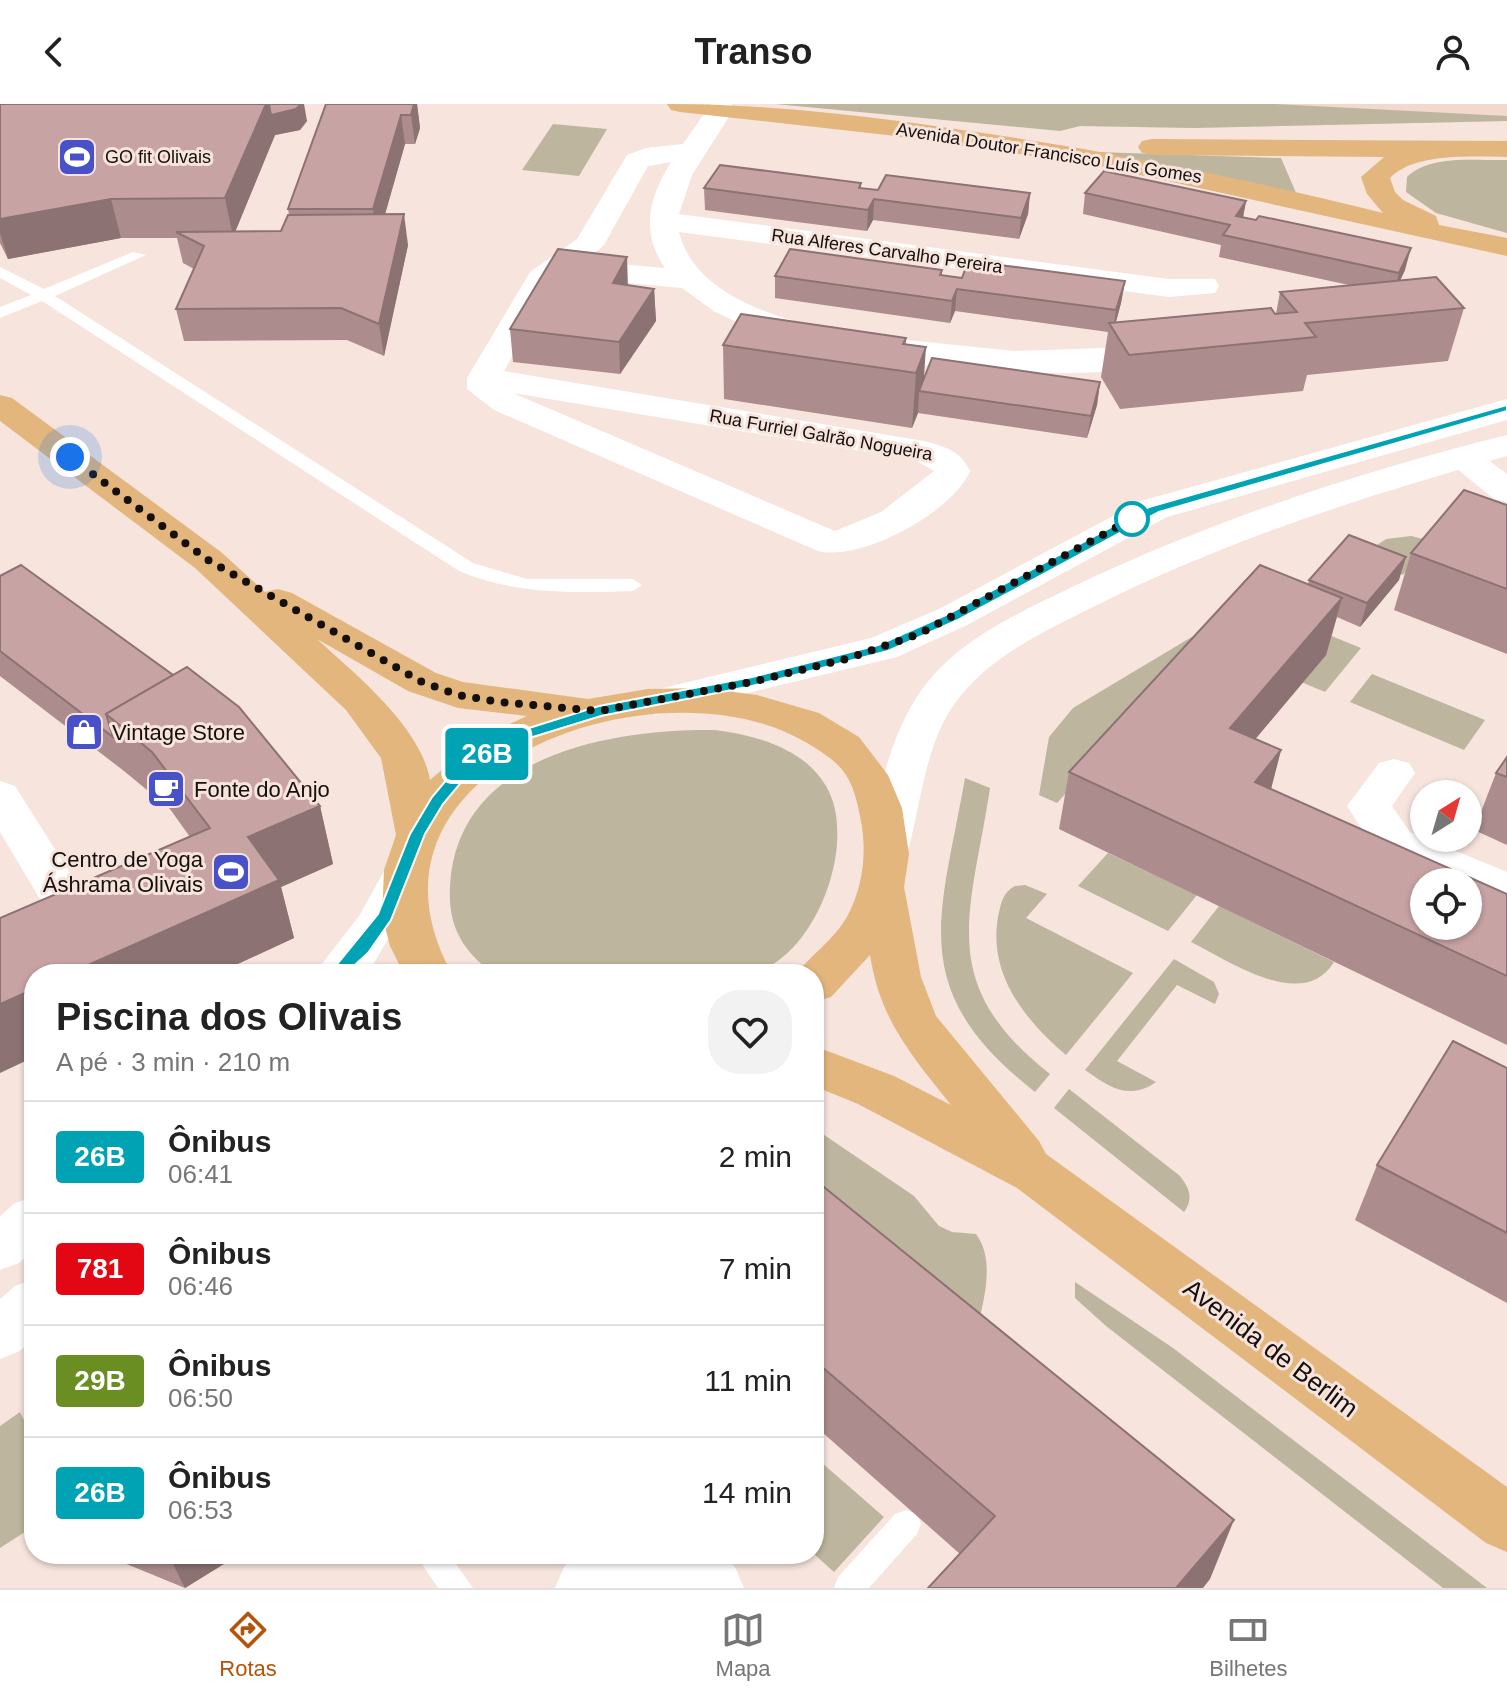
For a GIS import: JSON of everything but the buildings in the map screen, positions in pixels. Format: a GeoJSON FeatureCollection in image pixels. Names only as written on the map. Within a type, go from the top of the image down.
{"type":"FeatureCollection","features":[{"type":"Feature","properties":{"kind":"main road","name":"Avenida Doutor Francisco Luís Gomes"},"geometry":{"type":"LineString","coordinates":[[680,104],[887,127],[1176,172],[1386,223],[1470,237],[1507,247]]}},
{"type":"Feature","properties":{"kind":"main road"},"geometry":{"type":"LineString","coordinates":[[887,127],[1164,147],[1507,149]]}},
{"type":"Feature","properties":{"kind":"main road"},"geometry":{"type":"LineString","coordinates":[[1460,150],[1406,157],[1388,164],[1375,177],[1378,193],[1396,210],[1470,237]]}},
{"type":"Feature","properties":{"kind":"main road"},"geometry":{"type":"LineString","coordinates":[[0,405],[208,560],[360,701],[384,728],[408,774],[411,854],[404,916],[413,952],[421,964]]}},
{"type":"Feature","properties":{"kind":"main road"},"geometry":{"type":"LineString","coordinates":[[208,560],[422,682],[458,695],[499,702],[599,711]]}},
{"type":"Feature","properties":{"kind":"main road","name":"Avenida de Berlim"},"geometry":{"type":"LineString","coordinates":[[599,711],[648,704],[706,701],[754,706],[821,731],[845,748],[867,773],[881,809],[897,977],[915,1025],[1035,1173]]}},
{"type":"Feature","properties":{"kind":"main road"},"geometry":{"type":"LineString","coordinates":[[411,854],[444,792],[482,757],[515,737],[599,711]]}},
{"type":"Feature","properties":{"kind":"main road"},"geometry":{"type":"LineString","coordinates":[[824,975],[851,949],[885,868]]}},
{"type":"Feature","properties":{"kind":"main road","name":"Avenida de Berlim"},"geometry":{"type":"LineString","coordinates":[[824,1069],[876,1090],[1035,1173],[1507,1523]]}},
{"type":"Feature","properties":{"kind":"street"},"geometry":{"type":"LineString","coordinates":[[721,109],[693,151],[667,199],[664,221],[668,245],[688,279],[720,302],[760,321],[831,340],[1022,364],[1082,364],[1188,354]]}},
{"type":"Feature","properties":{"kind":"street"},"geometry":{"type":"LineString","coordinates":[[484,378],[541,279],[556,267],[577,257],[589,245],[637,161],[646,156],[693,151]]}},
{"type":"Feature","properties":{"kind":"street","name":"Rua Alferes Carvalho Pereira"},"geometry":{"type":"LineString","coordinates":[[664,221],[1169,288],[1204,286]]}},
{"type":"Feature","properties":{"kind":"street"},"geometry":{"type":"LineString","coordinates":[[556,267],[688,279]]}},
{"type":"Feature","properties":{"kind":"street","name":"Rua Furriel Galrão Nogueira"},"geometry":{"type":"LineString","coordinates":[[484,378],[924,451],[942,457],[952,471],[944,483],[874,531],[851,541],[831,543],[506,403],[484,389],[484,378]]}},
{"type":"Feature","properties":{"kind":"street"},"geometry":{"type":"LineString","coordinates":[[648,704],[883,648],[953,617],[1154,509],[1507,409]]}},
{"type":"Feature","properties":{"kind":"street"},"geometry":{"type":"LineString","coordinates":[[885,868],[924,720],[951,680],[996,644],[1136,570],[1188,547],[1359,485],[1507,445]]}},
{"type":"Feature","properties":{"kind":"street"},"geometry":{"type":"LineString","coordinates":[[1463,457],[1507,491]]}},
{"type":"Feature","properties":{"kind":"street"},"geometry":{"type":"LineString","coordinates":[[1394,773],[1369,806],[1394,843],[1507,890]]}},
{"type":"Feature","properties":{"kind":"street"},"geometry":{"type":"LineString","coordinates":[[0,796],[66,904],[115,935]]}},
{"type":"Feature","properties":{"kind":"street"},"geometry":{"type":"LineString","coordinates":[[348,964],[385,915],[411,854]]}},
{"type":"Feature","properties":{"kind":"street"},"geometry":{"type":"LineString","coordinates":[[66,904],[68,956]]}},
{"type":"Feature","properties":{"kind":"street"},"geometry":{"type":"LineString","coordinates":[[0,1247],[24,1227]]}},
{"type":"Feature","properties":{"kind":"street"},"geometry":{"type":"LineString","coordinates":[[0,1334],[24,1312]]}},
{"type":"Feature","properties":{"kind":"street"},"geometry":{"type":"LineString","coordinates":[[586,1588],[608,1567],[616,1564]]}},
{"type":"Feature","properties":{"kind":"street"},"geometry":{"type":"LineString","coordinates":[[684,1564],[713,1588]]}},
{"type":"Feature","properties":{"kind":"lane"},"geometry":{"type":"LineString","coordinates":[[0,313],[138,255]]}},
{"type":"Feature","properties":{"kind":"lane"},"geometry":{"type":"LineString","coordinates":[[0,272],[43,295],[437,551],[476,572],[527,586],[633,585]]}},
{"type":"Feature","properties":{"kind":"lane"},"geometry":{"type":"LineString","coordinates":[[849,1588],[906,1524]]}},
{"type":"Feature","properties":{"kind":"lane"},"geometry":{"type":"LineString","coordinates":[[438,1564],[458,1588]]}},
{"type":"Feature","properties":{"kind":"shaded area"},"geometry":{"type":"Polygon","coordinates":[[[775,104],[1275,104],[1507,116],[1507,121],[1194,128],[1080,126],[1060,131],[775,104]]]}},
{"type":"Feature","properties":{"kind":"shaded area"},"geometry":{"type":"Polygon","coordinates":[[[1009,104],[1507,104],[1507,121],[1194,128],[1080,126],[1009,104]]]}},
{"type":"Feature","properties":{"kind":"shaded area"},"geometry":{"type":"Polygon","coordinates":[[[553,124],[607,129],[579,176],[522,170],[553,124]]]}},
{"type":"Feature","properties":{"kind":"shaded area"},"geometry":{"type":"Polygon","coordinates":[[[1096,152],[1281,158],[1297,195],[1096,152]]]}},
{"type":"Feature","properties":{"kind":"shaded area"},"geometry":{"type":"Polygon","coordinates":[[[1454,160],[1507,160],[1507,233],[1436,213],[1406,192],[1407,177],[1428,165],[1454,160]]]}},
{"type":"Feature","properties":{"kind":"shaded area"},"geometry":{"type":"Polygon","coordinates":[[[1411,536],[1432,541],[1403,575],[1358,558],[1386,539],[1411,536]]]}},
{"type":"Feature","properties":{"kind":"shaded area"},"geometry":{"type":"Polygon","coordinates":[[[1265,609],[1361,648],[1325,692],[1205,642],[1057,803],[1039,795],[1049,737],[1073,708],[1220,620],[1265,609]]]}},
{"type":"Feature","properties":{"kind":"shaded area"},"geometry":{"type":"Polygon","coordinates":[[[1372,674],[1485,720],[1464,750],[1350,702],[1372,674]]]}},
{"type":"Feature","properties":{"kind":"shaded area"},"geometry":{"type":"Polygon","coordinates":[[[715,730],[762,740],[805,762],[826,786],[835,809],[837,836],[834,866],[812,922],[794,946],[774,964],[482,964],[459,936],[450,901],[459,842],[479,806],[509,779],[546,758],[587,744],[674,731],[715,730]]]}},
{"type":"Feature","properties":{"kind":"shaded area"},"geometry":{"type":"Polygon","coordinates":[[[965,778],[990,788],[970,910],[969,944],[975,977],[989,1009],[1013,1041],[1050,1074],[1035,1092],[994,1055],[966,1020],[949,985],[942,950],[942,913],[965,778]]]}},
{"type":"Feature","properties":{"kind":"shaded area"},"geometry":{"type":"Polygon","coordinates":[[[1108,853],[1197,895],[1168,931],[1078,886],[1108,853]]]}},
{"type":"Feature","properties":{"kind":"shaded area"},"geometry":{"type":"Polygon","coordinates":[[[1025,885],[1047,894],[1026,918],[1133,973],[1066,1055],[1024,1011],[1004,977],[999,958],[996,938],[1002,903],[1011,888],[1025,885]]]}},
{"type":"Feature","properties":{"kind":"shaded area"},"geometry":{"type":"Polygon","coordinates":[[[1219,906],[1334,962],[1320,977],[1304,983],[1285,983],[1244,970],[1191,942],[1219,906]]]}},
{"type":"Feature","properties":{"kind":"shaded area"},"geometry":{"type":"Polygon","coordinates":[[[1174,959],[1214,982],[1219,994],[1215,1004],[1177,985],[1117,1061],[1156,1082],[1137,1091],[1128,1091],[1102,1082],[1085,1070],[1174,959]]]}},
{"type":"Feature","properties":{"kind":"shaded area"},"geometry":{"type":"Polygon","coordinates":[[[1069,1089],[1180,1176],[1189,1193],[1184,1212],[1054,1108],[1069,1089]]]}},
{"type":"Feature","properties":{"kind":"shaded area"},"geometry":{"type":"Polygon","coordinates":[[[824,1135],[914,1196],[939,1226],[952,1232],[976,1234],[983,1246],[987,1275],[973,1349],[824,1226],[824,1135]]]}},
{"type":"Feature","properties":{"kind":"shaded area"},"geometry":{"type":"Polygon","coordinates":[[[1075,1282],[1173,1348],[1487,1588],[1443,1588],[1106,1326],[1075,1298],[1075,1282]]]}},
{"type":"Feature","properties":{"kind":"shaded area"},"geometry":{"type":"Polygon","coordinates":[[[20,1412],[24,1420],[24,1532],[0,1548],[0,1426],[20,1412]]]}},
{"type":"Feature","properties":{"kind":"shaded area"},"geometry":{"type":"Polygon","coordinates":[[[824,1465],[884,1517],[834,1572],[824,1563],[824,1465]]]}},
{"type":"Feature","properties":{"kind":"bus line","name":"26B"},"geometry":{"type":"LineString","coordinates":[[348,964],[385,915],[404,875],[417,834],[437,801],[458,775],[515,737],[554,722],[599,711],[752,682],[883,648],[953,617],[1154,509],[1507,409]]}},
{"type":"Feature","properties":{"kind":"place","name":"GO fit Olivais"},"geometry":{"type":"Point","coordinates":[77,157]}},
{"type":"Feature","properties":{"kind":"place","name":"Vintage Store"},"geometry":{"type":"Point","coordinates":[84,732]}},
{"type":"Feature","properties":{"kind":"place","name":"Fonte do Anjo"},"geometry":{"type":"Point","coordinates":[166,789]}},
{"type":"Feature","properties":{"kind":"place","name":"Centro de Yoga Áshrama Olivais"},"geometry":{"type":"Point","coordinates":[231,872]}},
{"type":"Feature","properties":{"kind":"route"},"geometry":{"type":"LineString","coordinates":[[70,457],[208,560],[422,682],[458,695],[499,702],[599,711],[752,682],[883,648],[953,617],[1132,519]]}}]}
